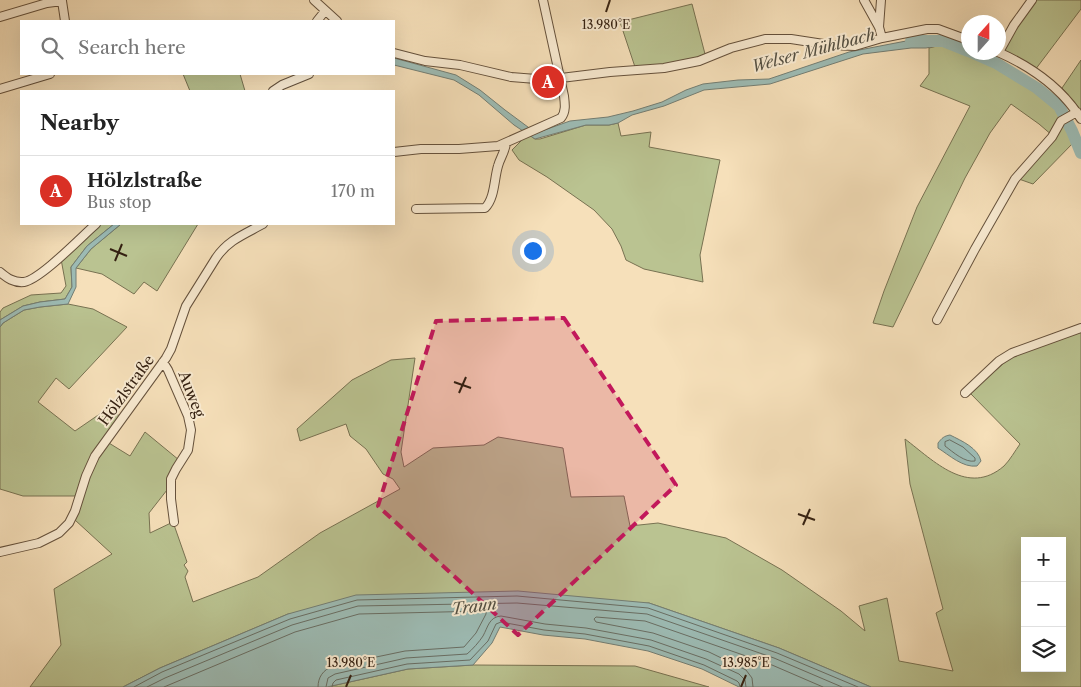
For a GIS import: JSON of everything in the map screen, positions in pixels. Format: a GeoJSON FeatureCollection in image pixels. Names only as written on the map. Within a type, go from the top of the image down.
{"type":"FeatureCollection","features":[{"type":"Feature","properties":{"kind":"street"},"geometry":{"type":"LineString","coordinates":[[0,17],[62,0],[65,20]]}},
{"type":"Feature","properties":{"kind":"street"},"geometry":{"type":"LineString","coordinates":[[314,0],[336,20]]}},
{"type":"Feature","properties":{"kind":"street"},"geometry":{"type":"LineString","coordinates":[[395,152],[421,149],[490,147],[506,143],[561,118],[564,114],[565,103],[543,0]]}},
{"type":"Feature","properties":{"kind":"street"},"geometry":{"type":"LineString","coordinates":[[864,0],[879,27],[882,38]]}},
{"type":"Feature","properties":{"kind":"street"},"geometry":{"type":"LineString","coordinates":[[879,27],[881,0]]}},
{"type":"Feature","properties":{"kind":"street"},"geometry":{"type":"LineString","coordinates":[[1006,39],[1032,0]]}},
{"type":"Feature","properties":{"kind":"street"},"geometry":{"type":"LineString","coordinates":[[318,20],[325,11]]}},
{"type":"Feature","properties":{"kind":"street"},"geometry":{"type":"LineString","coordinates":[[395,54],[536,80],[664,68],[699,61],[732,48],[766,38],[855,46],[882,38],[927,29],[938,29],[961,37]]}},
{"type":"Feature","properties":{"kind":"street"},"geometry":{"type":"LineString","coordinates":[[937,320],[1015,179],[1052,137],[1061,121],[1076,116],[1068,100],[1056,88],[1017,60],[1006,55]]}},
{"type":"Feature","properties":{"kind":"street"},"geometry":{"type":"LineString","coordinates":[[0,88],[46,75]]}},
{"type":"Feature","properties":{"kind":"street"},"geometry":{"type":"LineString","coordinates":[[274,90],[307,75]]}},
{"type":"Feature","properties":{"kind":"street"},"geometry":{"type":"LineString","coordinates":[[416,209],[485,208],[491,199],[498,165],[506,149],[506,143]]}},
{"type":"Feature","properties":{"kind":"street"},"geometry":{"type":"LineString","coordinates":[[0,272],[17,282],[32,279],[95,225]]}},
{"type":"Feature","properties":{"kind":"street","name":"Hölzlstraße"},"geometry":{"type":"LineString","coordinates":[[0,552],[39,543],[59,533],[69,523],[95,456],[163,362],[171,348],[186,306],[220,252],[238,237],[261,225]]}},
{"type":"Feature","properties":{"kind":"street"},"geometry":{"type":"LineString","coordinates":[[965,393],[999,361],[1012,353],[1081,328]]}},
{"type":"Feature","properties":{"kind":"street","name":"Auweg"},"geometry":{"type":"LineString","coordinates":[[163,362],[188,416],[191,430],[188,450],[171,479],[174,522]]}},
{"type":"Feature","properties":{"kind":"highlighted area"},"geometry":{"type":"Polygon","coordinates":[[[564,318],[676,485],[518,635],[378,506],[436,321],[564,318]]]}},
{"type":"Feature","properties":{"kind":"green space"},"geometry":{"type":"Polygon","coordinates":[[[1034,0],[1081,0],[1081,9],[1035,70],[1006,53],[1006,41],[1034,0]]]}},
{"type":"Feature","properties":{"kind":"green space"},"geometry":{"type":"Polygon","coordinates":[[[692,4],[705,54],[684,63],[635,67],[620,22],[692,4]]]}},
{"type":"Feature","properties":{"kind":"green space"},"geometry":{"type":"Polygon","coordinates":[[[941,45],[961,53],[961,60],[981,60],[994,65],[1035,90],[1056,107],[1074,142],[1033,184],[1016,178],[1053,136],[1011,104],[990,133],[965,178],[893,327],[873,323],[917,207],[970,106],[920,86],[929,74],[929,48],[941,45]]]}},
{"type":"Feature","properties":{"kind":"green space"},"geometry":{"type":"Polygon","coordinates":[[[1081,60],[1081,109],[1080,109],[1062,88],[1081,60]]]}},
{"type":"Feature","properties":{"kind":"green space"},"geometry":{"type":"Polygon","coordinates":[[[183,75],[240,75],[245,90],[190,90],[183,75]]]}},
{"type":"Feature","properties":{"kind":"green space"},"geometry":{"type":"Polygon","coordinates":[[[618,123],[621,136],[651,132],[649,147],[720,160],[700,255],[703,282],[644,269],[626,260],[612,229],[594,210],[519,160],[512,150],[528,134],[535,139],[540,139],[586,125],[618,123]]]}},
{"type":"Feature","properties":{"kind":"green space"},"geometry":{"type":"Polygon","coordinates":[[[100,225],[113,225],[87,246],[71,267],[72,287],[65,299],[23,306],[0,320],[0,312],[3,308],[31,295],[61,293],[66,286],[61,259],[100,225]]]}},
{"type":"Feature","properties":{"kind":"green space"},"geometry":{"type":"Polygon","coordinates":[[[120,225],[197,225],[157,291],[144,282],[134,294],[102,274],[76,268],[91,249],[120,225]]]}},
{"type":"Feature","properties":{"kind":"green space"},"geometry":{"type":"Polygon","coordinates":[[[68,304],[93,309],[127,327],[69,389],[56,378],[38,402],[75,431],[107,409],[120,416],[104,440],[130,456],[145,432],[179,460],[167,490],[149,513],[150,533],[173,522],[187,562],[184,565],[188,571],[185,577],[193,602],[258,577],[320,533],[400,489],[393,479],[383,474],[366,449],[350,436],[346,424],[300,441],[297,429],[352,380],[391,360],[415,358],[401,452],[404,467],[433,448],[484,445],[498,437],[563,448],[571,497],[624,496],[630,526],[658,523],[726,538],[782,570],[841,611],[865,631],[859,606],[887,598],[899,661],[953,671],[936,613],[943,609],[910,484],[905,439],[928,457],[952,472],[965,477],[977,478],[991,475],[1004,466],[1020,444],[970,393],[1012,356],[1081,331],[1081,687],[871,687],[779,648],[649,603],[288,614],[160,668],[123,687],[30,687],[61,645],[54,589],[112,554],[75,520],[77,496],[23,496],[0,489],[0,327],[3,323],[24,310],[68,304]]]}},
{"type":"Feature","properties":{"kind":"green space"},"geometry":{"type":"Polygon","coordinates":[[[473,665],[635,666],[709,687],[327,687],[408,669],[473,665]]]}},
{"type":"Feature","properties":{"kind":"water"},"geometry":{"type":"Polygon","coordinates":[[[906,41],[943,41],[961,48],[961,52],[942,45],[863,54],[770,84],[704,90],[664,106],[632,115],[618,123],[586,125],[535,139],[514,125],[479,95],[454,80],[395,65],[395,58],[456,75],[480,90],[536,133],[570,121],[608,117],[633,111],[662,102],[703,84],[769,79],[849,52],[906,41]]]}},
{"type":"Feature","properties":{"kind":"water"},"geometry":{"type":"Polygon","coordinates":[[[981,60],[996,63],[1037,88],[1059,106],[1068,119],[1081,148],[1081,157],[1056,107],[1035,90],[994,65],[981,60]]]}},
{"type":"Feature","properties":{"kind":"water"},"geometry":{"type":"Polygon","coordinates":[[[113,225],[120,225],[91,249],[76,268],[76,287],[68,304],[24,310],[3,323],[0,327],[0,320],[23,306],[65,299],[72,287],[71,267],[87,246],[113,225]]]}},
{"type":"Feature","properties":{"kind":"water"},"geometry":{"type":"Polygon","coordinates":[[[950,435],[969,445],[977,452],[981,461],[977,466],[961,463],[938,448],[938,443],[950,435]]]}},
{"type":"Feature","properties":{"kind":"water","name":"Traun"},"geometry":{"type":"Polygon","coordinates":[[[518,591],[649,603],[779,648],[871,687],[739,687],[702,669],[648,651],[585,639],[543,635],[500,627],[492,643],[473,665],[408,669],[327,687],[123,687],[160,668],[288,614],[356,595],[518,591]]]}},
{"type":"Feature","properties":{"kind":"waterway","name":"Welser Mühlbach"},"geometry":{"type":"LineString","coordinates":[[911,41],[943,41],[961,48]]}},
{"type":"Feature","properties":{"kind":"waterway","name":"Welser Mühlbach"},"geometry":{"type":"LineString","coordinates":[[989,60],[1037,88],[1059,106],[1081,153]]}},
{"type":"Feature","properties":{"kind":"place","name":"Hölzlstraße"},"geometry":{"type":"Point","coordinates":[548,82]}}]}
